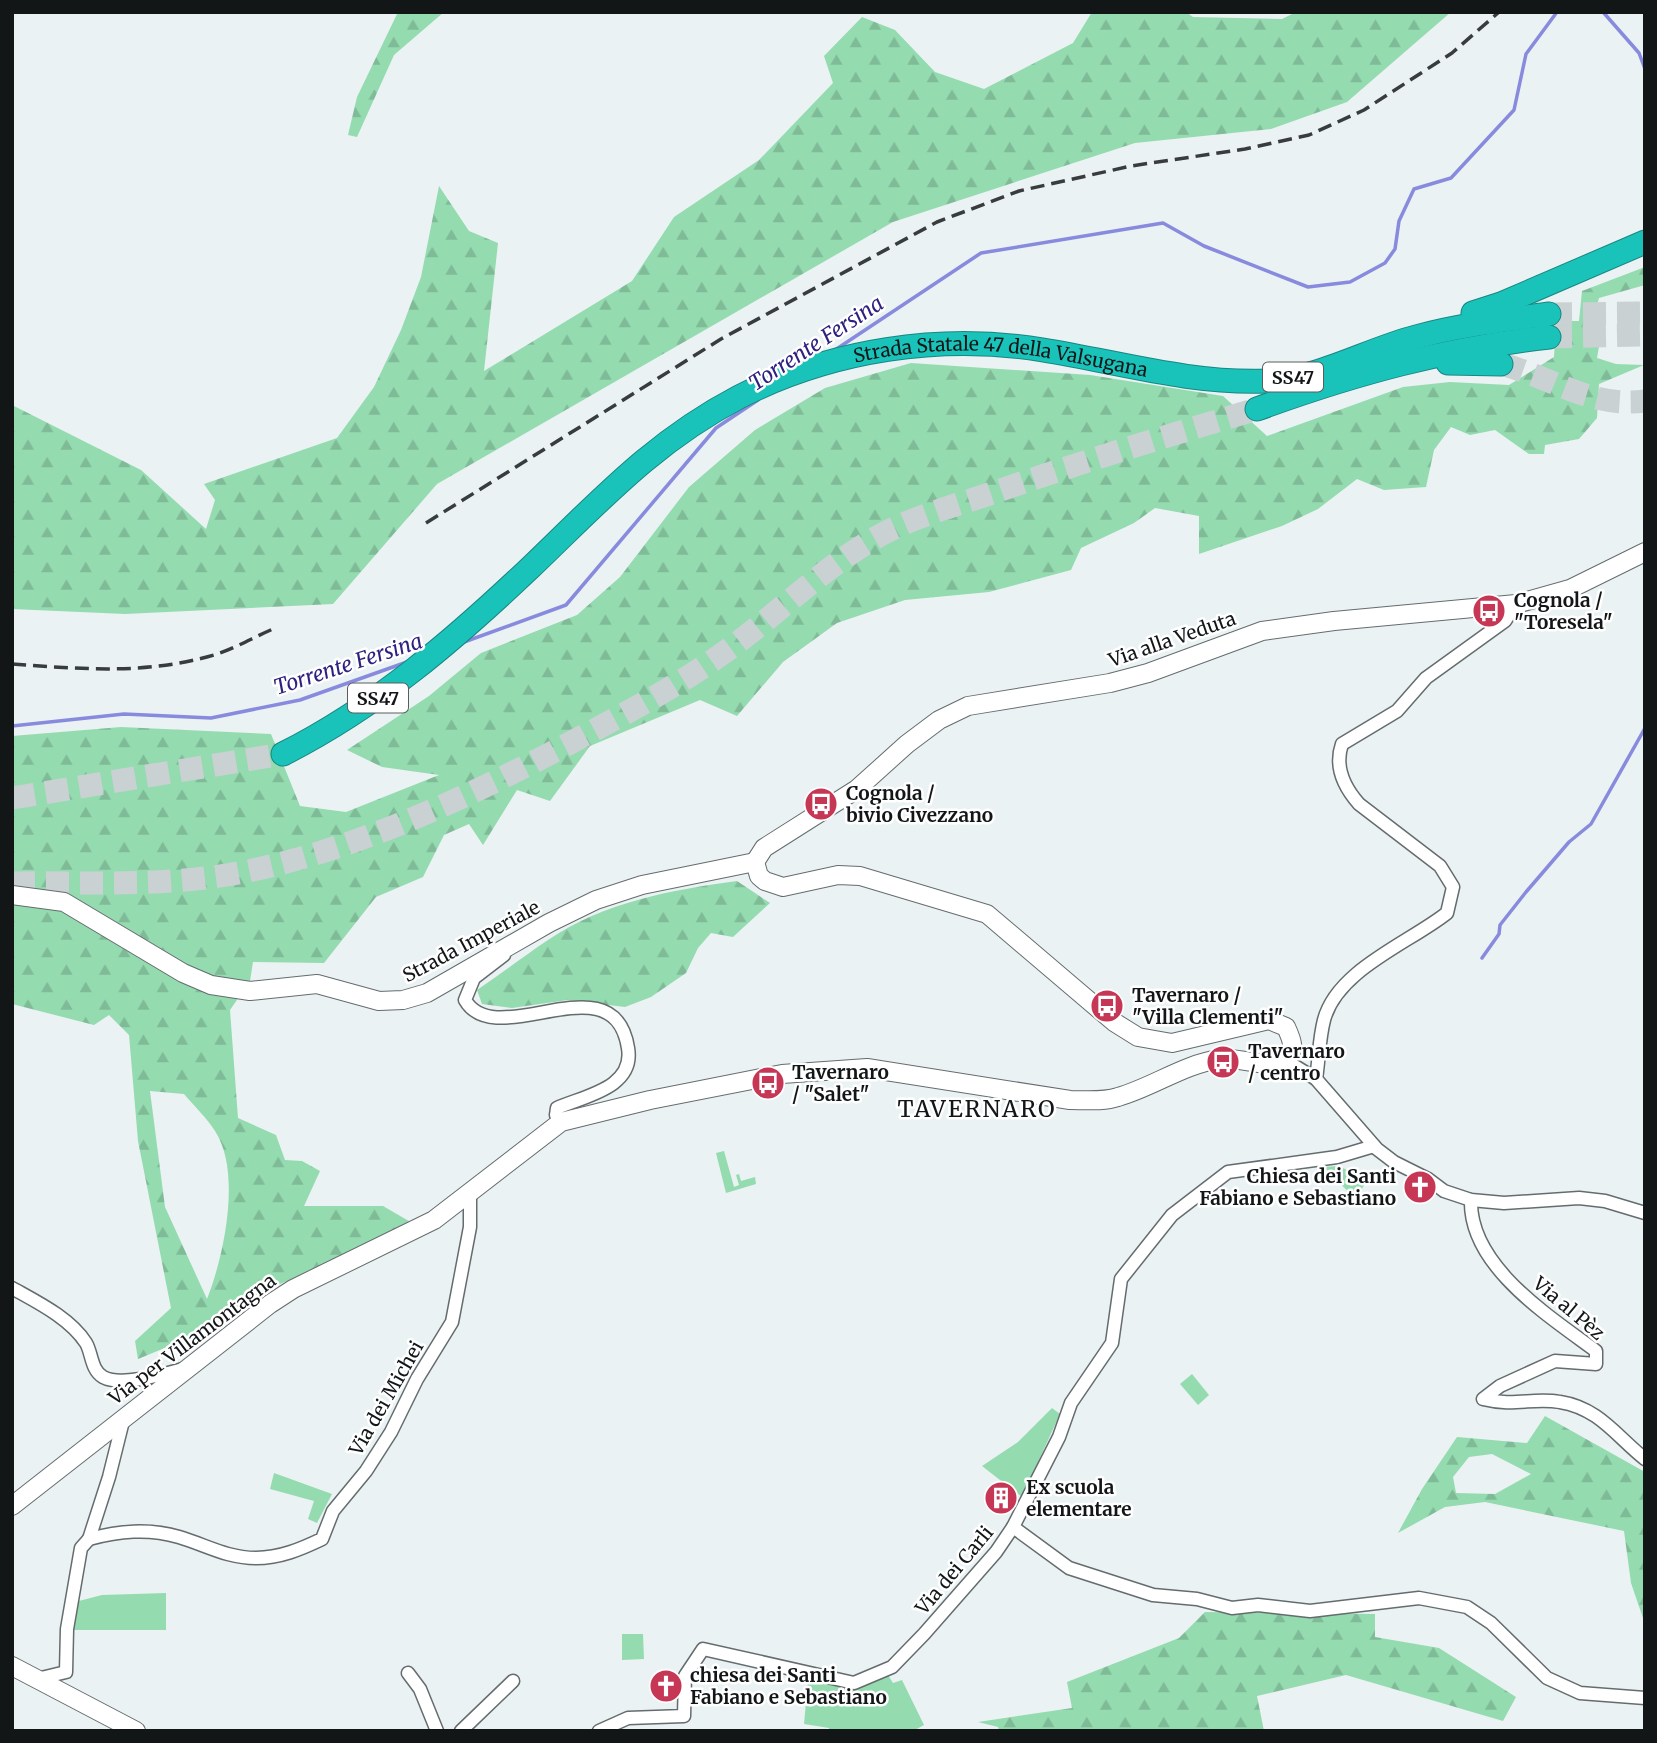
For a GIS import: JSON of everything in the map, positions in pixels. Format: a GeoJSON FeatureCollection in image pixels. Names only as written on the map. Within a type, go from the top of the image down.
{"type":"FeatureCollection","features":[{"type":"Feature","properties":{"kind":"highway"},"geometry":{"type":"LineString","coordinates":[[1500,363],[1475,361],[1432,365],[1417,348],[1434,325],[1501,304],[1645,242]]}},
{"type":"Feature","properties":{"kind":"highway","name":"Strada Statale 47 della Valsugana"},"geometry":{"type":"LineString","coordinates":[[283,754],[346,720],[401,683],[489,606],[639,463],[669,439],[740,397],[830,363],[899,348],[981,342],[1045,350],[1186,379],[1272,381],[1549,314]]}},
{"type":"Feature","properties":{"kind":"highway","name":"Strada Statale 47 della Valsugana"},"geometry":{"type":"LineString","coordinates":[[1257,409],[1348,377],[1417,348],[1472,347],[1549,337]]}},
{"type":"Feature","properties":{"kind":"street","name":"Via alla Veduta"},"geometry":{"type":"LineString","coordinates":[[755,862],[764,848],[857,789],[907,744],[939,720],[968,706],[1110,683],[1148,673],[1262,631],[1334,621],[1516,604],[1570,589],[1645,552]]}},
{"type":"Feature","properties":{"kind":"street"},"geometry":{"type":"LineString","coordinates":[[1315,1079],[1324,1018],[1347,982],[1364,965],[1447,914],[1453,887],[1440,866],[1359,804],[1349,793],[1342,780],[1339,754],[1342,744],[1397,711],[1426,678],[1505,621],[1516,604]]}},
{"type":"Feature","properties":{"kind":"street"},"geometry":{"type":"LineString","coordinates":[[755,862],[765,881],[783,887],[838,875],[860,876],[987,914],[1114,1022],[1138,1037],[1172,1043],[1269,1020],[1286,1027],[1293,1042],[1292,1052],[1285,1060],[1315,1079],[1374,1146],[1394,1162],[1444,1191],[1471,1200],[1504,1203],[1579,1198],[1605,1201],[1645,1213]]}},
{"type":"Feature","properties":{"kind":"street","name":"Strada Imperiale"},"geometry":{"type":"LineString","coordinates":[[12,895],[64,902],[183,973],[211,985],[250,991],[317,984],[379,1001],[404,1000],[427,993],[520,939],[596,901],[642,885],[755,862]]}},
{"type":"Feature","properties":{"kind":"street"},"geometry":{"type":"LineString","coordinates":[[520,939],[474,978],[466,1000],[471,1010],[484,1016],[581,1007],[608,1011],[623,1026],[629,1051],[624,1075],[603,1091],[557,1108],[556,1115],[561,1122]]}},
{"type":"Feature","properties":{"kind":"street","name":"Via per Villamontagna"},"geometry":{"type":"LineString","coordinates":[[12,1506],[184,1369],[293,1289],[434,1220],[561,1122],[722,1085],[822,1070],[867,1068],[1070,1100],[1096,1100],[1117,1098],[1196,1065],[1221,1059],[1275,1063],[1285,1060]]}},
{"type":"Feature","properties":{"kind":"street","name":"Via dei Carli"},"geometry":{"type":"LineString","coordinates":[[684,1716],[685,1676],[703,1648],[854,1684],[892,1667],[987,1562],[1013,1527],[1059,1437],[1071,1403],[1112,1343],[1121,1279],[1172,1215],[1228,1172],[1338,1157],[1374,1146]]}},
{"type":"Feature","properties":{"kind":"street","name":"Via dei Michei"},"geometry":{"type":"LineString","coordinates":[[89,1539],[139,1531],[178,1537],[220,1554],[256,1558],[289,1554],[322,1538],[332,1511],[366,1471],[391,1432],[417,1379],[452,1322],[470,1227],[470,1192]]}},
{"type":"Feature","properties":{"kind":"street","name":"Via al Pèz"},"geometry":{"type":"LineString","coordinates":[[1471,1200],[1470,1221],[1486,1250],[1517,1291],[1596,1350],[1596,1364],[1555,1361],[1500,1386],[1483,1399],[1506,1405],[1560,1402],[1607,1421],[1645,1459]]}},
{"type":"Feature","properties":{"kind":"street"},"geometry":{"type":"LineString","coordinates":[[12,1288],[67,1322],[86,1344],[99,1373],[105,1378],[141,1379],[184,1369]]}},
{"type":"Feature","properties":{"kind":"street"},"geometry":{"type":"LineString","coordinates":[[34,1679],[66,1672],[67,1629],[81,1548],[89,1539],[109,1477],[124,1417]]}},
{"type":"Feature","properties":{"kind":"street"},"geometry":{"type":"LineString","coordinates":[[1013,1527],[1069,1568],[1153,1595],[1197,1599],[1232,1608],[1258,1605],[1323,1611],[1419,1598],[1467,1607],[1491,1623],[1547,1678],[1580,1693],[1645,1698]]}},
{"type":"Feature","properties":{"kind":"street"},"geometry":{"type":"LineString","coordinates":[[12,1666],[136,1731]]}},
{"type":"Feature","properties":{"kind":"street"},"geometry":{"type":"LineString","coordinates":[[408,1673],[420,1689],[437,1731]]}},
{"type":"Feature","properties":{"kind":"street"},"geometry":{"type":"LineString","coordinates":[[461,1731],[513,1681]]}},
{"type":"Feature","properties":{"kind":"street"},"geometry":{"type":"LineString","coordinates":[[600,1730],[628,1718],[684,1716],[683,1731]]}},
{"type":"Feature","properties":{"kind":"green space"},"geometry":{"type":"Polygon","coordinates":[[[398,12],[444,12],[394,55],[357,137],[348,135],[357,97],[398,12]]]}},
{"type":"Feature","properties":{"kind":"green space"},"geometry":{"type":"Polygon","coordinates":[[[1092,12],[1186,12],[1193,17],[1282,19],[1296,12],[1451,12],[1347,102],[1271,129],[1135,143],[893,222],[437,484],[333,604],[125,614],[12,609],[12,405],[141,470],[206,529],[215,500],[204,484],[337,438],[374,387],[401,330],[421,277],[439,186],[469,231],[498,243],[484,371],[632,281],[674,217],[759,160],[833,83],[824,56],[862,17],[895,30],[935,72],[984,89],[1073,43],[1092,12]]]}},
{"type":"Feature","properties":{"kind":"green space"},"geometry":{"type":"Polygon","coordinates":[[[1645,267],[1645,285],[1599,298],[1591,327],[1601,335],[1597,358],[1616,364],[1644,365],[1599,384],[1597,418],[1579,439],[1545,445],[1544,454],[1529,454],[1495,430],[1470,435],[1451,427],[1434,450],[1426,487],[1384,490],[1357,479],[1318,509],[1282,526],[1199,554],[1199,516],[1155,508],[1134,523],[1081,548],[1071,570],[989,592],[905,600],[837,623],[783,662],[737,716],[700,700],[590,746],[550,801],[517,790],[483,845],[469,824],[444,835],[423,877],[376,897],[324,963],[253,962],[250,981],[230,1010],[238,1118],[276,1135],[285,1160],[302,1161],[320,1171],[304,1206],[383,1206],[414,1224],[280,1284],[201,1333],[138,1359],[135,1341],[171,1308],[138,1141],[129,1035],[109,1015],[94,1025],[12,1004],[12,736],[121,727],[271,734],[300,806],[346,812],[439,775],[382,767],[347,750],[429,696],[481,653],[577,615],[620,577],[689,487],[755,430],[825,388],[911,363],[1090,375],[1223,396],[1267,436],[1403,387],[1450,382],[1509,385],[1554,357],[1556,321],[1579,321],[1582,291],[1645,267]],[[150,1091],[165,1207],[207,1299],[219,1260],[228,1214],[228,1168],[215,1131],[184,1094],[150,1091]]]}},
{"type":"Feature","properties":{"kind":"green space"},"geometry":{"type":"Polygon","coordinates":[[[737,881],[770,903],[733,937],[711,933],[698,948],[686,973],[651,997],[625,1007],[568,1000],[512,1008],[482,1004],[477,990],[569,927],[615,907],[639,900],[737,881]]]}},
{"type":"Feature","properties":{"kind":"green space"},"geometry":{"type":"Polygon","coordinates":[[[724,1151],[734,1187],[739,1185],[736,1175],[739,1174],[741,1181],[755,1177],[756,1184],[726,1193],[716,1153],[724,1151]]]}},
{"type":"Feature","properties":{"kind":"green space"},"geometry":{"type":"Polygon","coordinates":[[[1339,1166],[1367,1180],[1356,1199],[1323,1167],[1339,1166]]]}},
{"type":"Feature","properties":{"kind":"green space"},"geometry":{"type":"Polygon","coordinates":[[[1192,1374],[1209,1395],[1198,1405],[1180,1384],[1192,1374]]]}},
{"type":"Feature","properties":{"kind":"green space"},"geometry":{"type":"Polygon","coordinates":[[[1052,1408],[1060,1414],[1022,1497],[982,1466],[1018,1442],[1052,1408]]]}},
{"type":"Feature","properties":{"kind":"green space"},"geometry":{"type":"Polygon","coordinates":[[[1545,1416],[1645,1472],[1645,1624],[1631,1583],[1624,1531],[1485,1502],[1445,1507],[1398,1533],[1422,1489],[1457,1437],[1527,1443],[1545,1416]],[[1492,1454],[1469,1457],[1453,1477],[1456,1493],[1495,1494],[1531,1474],[1492,1454]]]}},
{"type":"Feature","properties":{"kind":"green space"},"geometry":{"type":"Polygon","coordinates":[[[274,1473],[332,1494],[317,1523],[308,1519],[314,1501],[270,1489],[274,1473]]]}},
{"type":"Feature","properties":{"kind":"green space"},"geometry":{"type":"Polygon","coordinates":[[[166,1593],[166,1630],[72,1630],[75,1602],[102,1595],[166,1593]]]}},
{"type":"Feature","properties":{"kind":"green space"},"geometry":{"type":"Polygon","coordinates":[[[1205,1612],[1375,1614],[1375,1637],[1439,1648],[1516,1697],[1503,1721],[1346,1675],[1257,1696],[1264,1731],[999,1731],[998,1727],[978,1722],[1072,1708],[1067,1682],[1179,1638],[1205,1612]]]}},
{"type":"Feature","properties":{"kind":"green space"},"geometry":{"type":"Polygon","coordinates":[[[622,1634],[643,1634],[644,1659],[622,1660],[622,1634]]]}},
{"type":"Feature","properties":{"kind":"green space"},"geometry":{"type":"Polygon","coordinates":[[[888,1675],[893,1683],[902,1680],[924,1725],[913,1731],[829,1731],[829,1728],[804,1724],[808,1681],[849,1686],[888,1675]]]}},
{"type":"Feature","properties":{"kind":"waterway","name":"Torrente Fersina"},"geometry":{"type":"LineString","coordinates":[[835,350],[981,253],[1163,223],[1204,246],[1308,287],[1350,282],[1385,263],[1395,249],[1399,221],[1414,189],[1451,178],[1514,110],[1526,54],[1557,12]]}},
{"type":"Feature","properties":{"kind":"waterway"},"geometry":{"type":"LineString","coordinates":[[1603,12],[1639,53],[1645,69]]}},
{"type":"Feature","properties":{"kind":"waterway","name":"Torrente Fersina"},"geometry":{"type":"LineString","coordinates":[[464,642],[566,605],[716,428],[758,400]]}},
{"type":"Feature","properties":{"kind":"waterway","name":"Torrente Fersina"},"geometry":{"type":"LineString","coordinates":[[12,726],[124,714],[211,718],[300,700],[407,662]]}},
{"type":"Feature","properties":{"kind":"waterway"},"geometry":{"type":"LineString","coordinates":[[1482,958],[1499,934],[1500,925],[1526,892],[1569,842],[1591,824],[1645,728]]}},
{"type":"Feature","properties":{"kind":"tunnel"},"geometry":{"type":"LineString","coordinates":[[1549,314],[1645,313]]}},
{"type":"Feature","properties":{"kind":"tunnel"},"geometry":{"type":"LineString","coordinates":[[1549,337],[1645,335]]}},
{"type":"Feature","properties":{"kind":"tunnel"},"geometry":{"type":"LineString","coordinates":[[1501,364],[1588,396],[1625,402],[1645,401]]}},
{"type":"Feature","properties":{"kind":"tunnel"},"geometry":{"type":"LineString","coordinates":[[12,883],[128,883],[215,877],[286,862],[371,835],[493,782],[665,691],[739,642],[835,564],[891,530],[936,511],[1063,469],[1257,409]]}},
{"type":"Feature","properties":{"kind":"tunnel"},"geometry":{"type":"LineString","coordinates":[[12,798],[283,754]]}},
{"type":"Feature","properties":{"kind":"railway"},"geometry":{"type":"LineString","coordinates":[[426,523],[721,339],[937,222],[1019,191],[1131,166],[1245,149],[1309,135],[1364,110],[1452,53],[1499,12]]}},
{"type":"Feature","properties":{"kind":"railway"},"geometry":{"type":"LineString","coordinates":[[12,664],[89,669],[163,666],[214,655],[273,629]]}},
{"type":"Feature","properties":{"kind":"place","name":"Cognola / \"Toresela\""},"geometry":{"type":"Point","coordinates":[1489,611]}},
{"type":"Feature","properties":{"kind":"place","name":"Cognola / bivio Civezzano"},"geometry":{"type":"Point","coordinates":[821,804]}},
{"type":"Feature","properties":{"kind":"place","name":"Tavernaro / \"Villa Clementi\""},"geometry":{"type":"Point","coordinates":[1107,1006]}},
{"type":"Feature","properties":{"kind":"place","name":"Tavernaro / centro"},"geometry":{"type":"Point","coordinates":[1223,1062]}},
{"type":"Feature","properties":{"kind":"place","name":"Tavernaro / \"Salet\""},"geometry":{"type":"Point","coordinates":[768,1083]}},
{"type":"Feature","properties":{"kind":"place","name":"Chiesa dei Santi Fabiano e Sebastiano"},"geometry":{"type":"Point","coordinates":[1420,1187]}},
{"type":"Feature","properties":{"kind":"place","name":"Ex scuola elementare"},"geometry":{"type":"Point","coordinates":[1001,1498]}},
{"type":"Feature","properties":{"kind":"place","name":"chiesa dei Santi Fabiano e Sebastiano"},"geometry":{"type":"Point","coordinates":[666,1686]}},
{"type":"Feature","properties":{"kind":"district","name":"TAVERNARO"},"geometry":{"type":"Point","coordinates":[977,1108]}}]}
